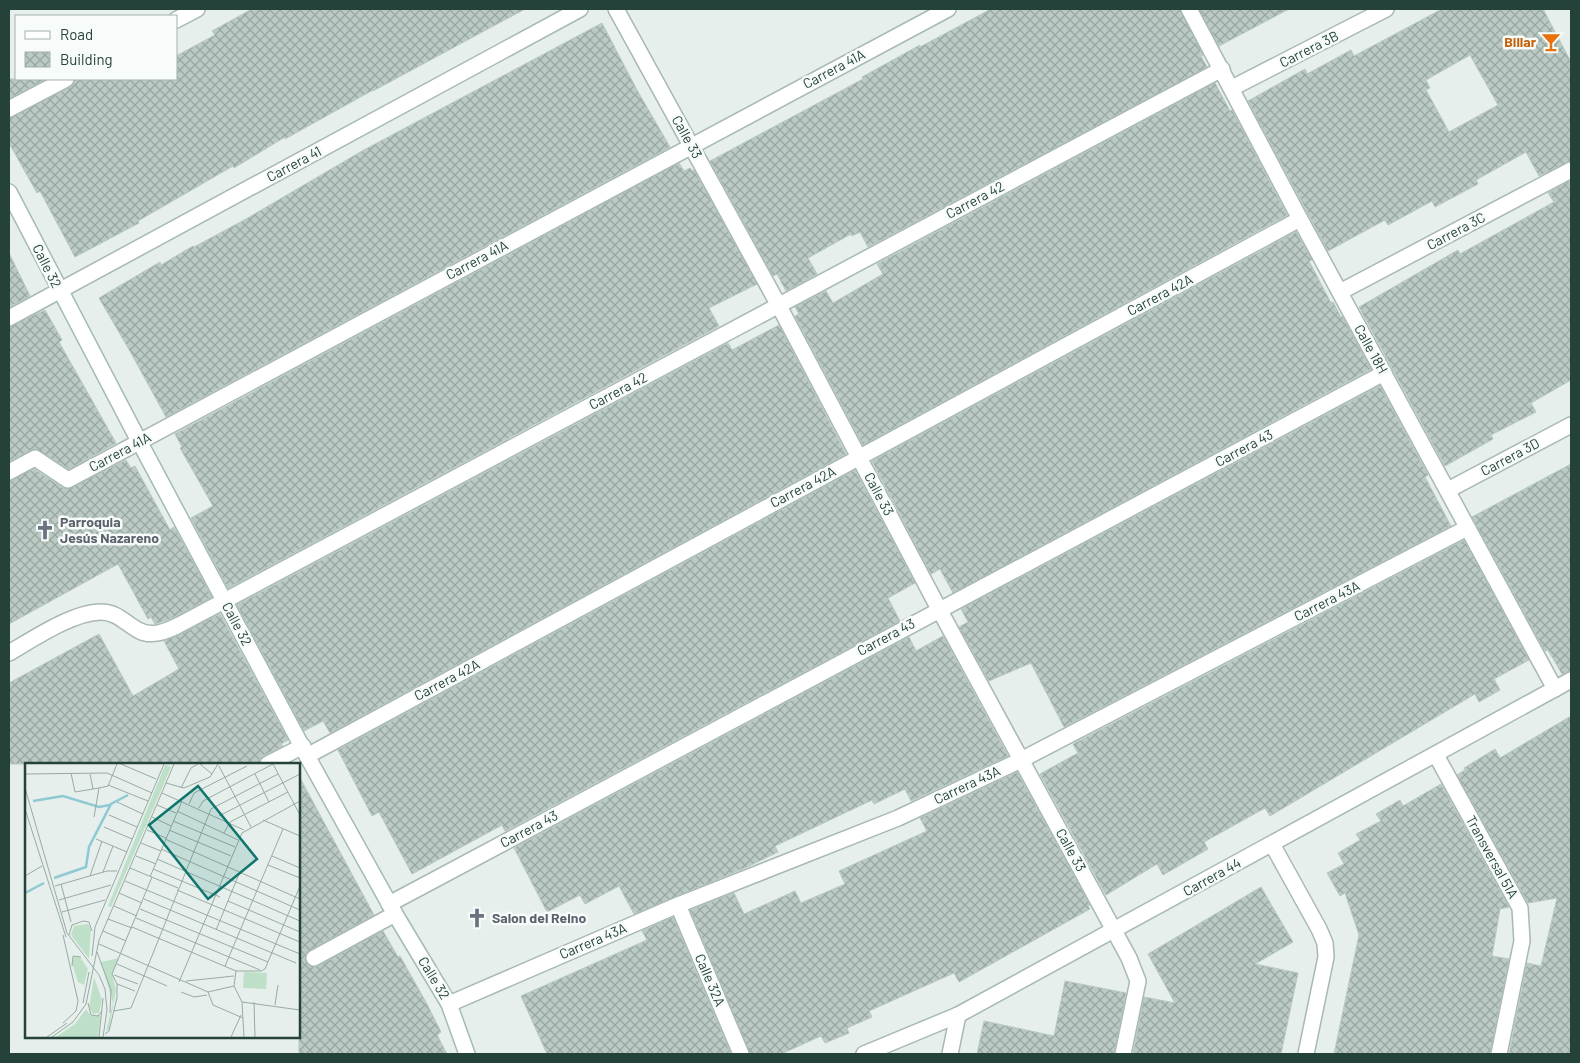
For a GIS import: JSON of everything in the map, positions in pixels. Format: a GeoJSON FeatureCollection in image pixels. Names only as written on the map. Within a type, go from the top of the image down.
{"type":"FeatureCollection","features":[{"type":"Feature","properties":{"kind":"street"},"geometry":{"type":"LineString","coordinates":[[178,19],[197,9]]}},
{"type":"Feature","properties":{"kind":"street","name":"Carrera 41"},"geometry":{"type":"LineString","coordinates":[[9,318],[580,9]]}},
{"type":"Feature","properties":{"kind":"street","name":"Calle 33"},"geometry":{"type":"LineString","coordinates":[[616,9],[778,304],[939,609],[1128,958],[1138,981],[1124,1054]]}},
{"type":"Feature","properties":{"kind":"street","name":"Carrera 41A"},"geometry":{"type":"LineString","coordinates":[[9,472],[35,458],[68,480],[948,9]]}},
{"type":"Feature","properties":{"kind":"street","name":"Calle 18H"},"geometry":{"type":"LineString","coordinates":[[1189,9],[1300,219],[1555,689]]}},
{"type":"Feature","properties":{"kind":"street","name":"Carrera 3B"},"geometry":{"type":"LineString","coordinates":[[1232,88],[1386,9]]}},
{"type":"Feature","properties":{"kind":"street","name":"Carrera 42"},"geometry":{"type":"LineString","coordinates":[[9,653],[71,619],[100,612],[113,614],[125,620],[138,631],[148,633],[164,632],[1222,69]]}},
{"type":"Feature","properties":{"kind":"street"},"geometry":{"type":"LineString","coordinates":[[9,109],[64,80]]}},
{"type":"Feature","properties":{"kind":"street","name":"Carrera 3C"},"geometry":{"type":"LineString","coordinates":[[1340,292],[1571,170]]}},
{"type":"Feature","properties":{"kind":"street","name":"Calle 32"},"geometry":{"type":"LineString","coordinates":[[9,192],[139,442],[305,751],[392,909],[449,1004],[467,1054]]}},
{"type":"Feature","properties":{"kind":"street","name":"Carrera 42A"},"geometry":{"type":"LineString","coordinates":[[271,763],[305,751],[859,457],[1300,219]]}},
{"type":"Feature","properties":{"kind":"street","name":"Carrera 43"},"geometry":{"type":"LineString","coordinates":[[314,958],[392,909],[939,609],[1384,373]]}},
{"type":"Feature","properties":{"kind":"street","name":"Carrera 3D"},"geometry":{"type":"LineString","coordinates":[[1448,490],[1571,425]]}},
{"type":"Feature","properties":{"kind":"street","name":"Carrera 43A"},"geometry":{"type":"LineString","coordinates":[[449,1004],[678,905],[898,818],[1021,760],[1467,528]]}},
{"type":"Feature","properties":{"kind":"street","name":"Carrera 44"},"geometry":{"type":"LineString","coordinates":[[864,1054],[958,1015],[1571,680]]}},
{"type":"Feature","properties":{"kind":"street","name":"Transversal 51A"},"geometry":{"type":"LineString","coordinates":[[1436,755],[1520,908],[1522,941],[1499,1054]]}},
{"type":"Feature","properties":{"kind":"street"},"geometry":{"type":"LineString","coordinates":[[1272,844],[1320,929],[1325,943],[1326,957],[1306,1054]]}},
{"type":"Feature","properties":{"kind":"street","name":"Calle 32A"},"geometry":{"type":"LineString","coordinates":[[678,905],[742,1054]]}},
{"type":"Feature","properties":{"kind":"street"},"geometry":{"type":"LineString","coordinates":[[950,1054],[958,1015]]}},
{"type":"Feature","properties":{"kind":"building"},"geometry":{"type":"Polygon","coordinates":[[[252,9],[525,9],[285,139],[285,137],[234,168],[233,166],[138,221],[139,223],[75,257],[40,191],[37,193],[9,143],[9,118],[70,87],[74,84],[75,80],[178,80],[178,55],[215,35],[212,31],[252,9]]]}},
{"type":"Feature","properties":{"kind":"building"},"geometry":{"type":"Polygon","coordinates":[[[991,9],[1180,9],[1207,67],[868,247],[860,232],[852,236],[851,234],[808,258],[817,274],[786,291],[777,274],[773,276],[710,161],[863,79],[862,77],[920,45],[920,47],[991,9]]]}},
{"type":"Feature","properties":{"kind":"building"},"geometry":{"type":"Polygon","coordinates":[[[1199,9],[1289,9],[1219,46],[1199,9]]]}},
{"type":"Feature","properties":{"kind":"building"},"geometry":{"type":"Polygon","coordinates":[[[1442,9],[1543,9],[1571,62],[1571,161],[1539,176],[1526,152],[1476,180],[1478,184],[1435,207],[1432,201],[1388,225],[1385,220],[1328,251],[1248,101],[1305,69],[1307,74],[1351,50],[1354,56],[1442,9]],[[1470,55],[1426,80],[1430,88],[1426,90],[1449,132],[1498,105],[1470,55]]]}},
{"type":"Feature","properties":{"kind":"building"},"geometry":{"type":"Polygon","coordinates":[[[602,23],[637,90],[670,147],[166,417],[99,298],[160,262],[161,265],[246,219],[362,151],[602,23]]]}},
{"type":"Feature","properties":{"kind":"building"},"geometry":{"type":"Polygon","coordinates":[[[9,79],[44,80],[9,99],[9,79]]]}},
{"type":"Feature","properties":{"kind":"building"},"geometry":{"type":"Polygon","coordinates":[[[1215,83],[1230,111],[1232,110],[1287,215],[863,445],[795,316],[799,314],[795,307],[826,291],[833,303],[883,274],[877,264],[1215,83]]]}},
{"type":"Feature","properties":{"kind":"building"},"geometry":{"type":"Polygon","coordinates":[[[679,163],[684,171],[690,168],[692,171],[694,170],[757,284],[709,308],[719,326],[228,588],[191,518],[213,506],[180,448],[182,447],[175,434],[679,163]]]}},
{"type":"Feature","properties":{"kind":"building"},"geometry":{"type":"Polygon","coordinates":[[[1571,180],[1571,380],[1531,403],[1536,412],[1491,435],[1493,439],[1445,466],[1359,307],[1458,250],[1460,254],[1554,202],[1548,193],[1571,180]]]}},
{"type":"Feature","properties":{"kind":"building"},"geometry":{"type":"Polygon","coordinates":[[[1296,232],[1312,260],[1309,261],[1331,303],[1333,302],[1342,316],[1371,369],[953,593],[940,569],[931,574],[872,461],[1296,232]]]}},
{"type":"Feature","properties":{"kind":"building"},"geometry":{"type":"Polygon","coordinates":[[[9,253],[30,296],[9,307],[9,253]]]}},
{"type":"Feature","properties":{"kind":"building"},"geometry":{"type":"Polygon","coordinates":[[[45,310],[62,340],[59,342],[116,443],[69,469],[36,449],[9,461],[9,327],[45,310]]]}},
{"type":"Feature","properties":{"kind":"building"},"geometry":{"type":"Polygon","coordinates":[[[779,325],[846,454],[330,733],[323,721],[304,731],[237,605],[728,343],[732,350],[779,325]]]}},
{"type":"Feature","properties":{"kind":"building"},"geometry":{"type":"Polygon","coordinates":[[[1380,386],[1428,475],[1425,477],[1451,526],[1064,727],[1031,663],[989,681],[959,627],[968,622],[961,609],[1380,386]]]}},
{"type":"Feature","properties":{"kind":"building"},"geometry":{"type":"Polygon","coordinates":[[[126,460],[131,468],[135,466],[170,530],[174,527],[212,597],[170,619],[155,624],[151,617],[148,619],[118,564],[9,624],[9,481],[34,469],[63,488],[68,489],[126,460]]]}},
{"type":"Feature","properties":{"kind":"building"},"geometry":{"type":"Polygon","coordinates":[[[1571,464],[1571,671],[1562,674],[1548,650],[1545,651],[1472,517],[1571,464]]]}},
{"type":"Feature","properties":{"kind":"building"},"geometry":{"type":"Polygon","coordinates":[[[855,470],[915,583],[888,598],[900,621],[505,831],[502,825],[412,874],[379,812],[372,816],[338,750],[855,470]]]}},
{"type":"Feature","properties":{"kind":"building"},"geometry":{"type":"Polygon","coordinates":[[[1464,540],[1529,660],[1494,679],[1500,690],[1479,702],[1475,694],[1270,816],[1265,808],[1204,842],[1208,849],[1163,875],[1157,864],[1106,895],[1040,774],[1078,753],[1073,744],[1464,540]]]}},
{"type":"Feature","properties":{"kind":"building"},"geometry":{"type":"Polygon","coordinates":[[[220,614],[288,740],[281,744],[283,746],[263,756],[259,763],[9,764],[9,683],[99,634],[133,696],[179,669],[164,641],[220,614]]]}},
{"type":"Feature","properties":{"kind":"building"},"geometry":{"type":"Polygon","coordinates":[[[943,636],[1008,756],[911,801],[905,789],[874,804],[872,800],[775,846],[778,852],[747,867],[634,914],[619,886],[585,904],[580,895],[547,912],[514,848],[909,637],[916,651],[943,636]]]}},
{"type":"Feature","properties":{"kind":"building"},"geometry":{"type":"Polygon","coordinates":[[[1571,716],[1571,1054],[1509,1054],[1527,963],[1541,966],[1557,898],[1528,903],[1457,775],[1465,770],[1464,768],[1495,749],[1500,758],[1571,716]]]}},
{"type":"Feature","properties":{"kind":"building"},"geometry":{"type":"Polygon","coordinates":[[[1017,772],[1090,905],[1088,906],[1090,909],[959,982],[954,973],[869,1011],[872,1017],[847,1028],[849,1033],[825,1043],[821,1036],[781,1054],[750,1054],[690,910],[734,893],[744,914],[795,891],[801,903],[845,884],[839,871],[927,831],[920,818],[1017,772]]]}},
{"type":"Feature","properties":{"kind":"building"},"geometry":{"type":"Polygon","coordinates":[[[300,778],[374,915],[310,950],[306,954],[306,962],[310,966],[318,966],[383,931],[398,957],[400,956],[427,1004],[441,1032],[437,1035],[447,1054],[299,1054],[300,778]]]}},
{"type":"Feature","properties":{"kind":"building"},"geometry":{"type":"Polygon","coordinates":[[[1441,784],[1509,907],[1500,909],[1492,956],[1509,959],[1490,1054],[1334,1054],[1359,935],[1345,893],[1340,896],[1327,873],[1344,864],[1338,853],[1360,840],[1356,834],[1381,821],[1376,814],[1400,800],[1403,806],[1441,784]]]}},
{"type":"Feature","properties":{"kind":"building"},"geometry":{"type":"Polygon","coordinates":[[[1261,887],[1293,942],[1255,964],[1298,973],[1281,1054],[1133,1054],[1144,997],[1175,1003],[1148,954],[1261,887]]]}},
{"type":"Feature","properties":{"kind":"building"},"geometry":{"type":"Polygon","coordinates":[[[673,917],[731,1054],[547,1054],[521,996],[647,940],[642,931],[673,917]]]}},
{"type":"Feature","properties":{"kind":"building"},"geometry":{"type":"Polygon","coordinates":[[[1065,981],[1126,993],[1114,1054],[977,1054],[984,1021],[1054,1036],[1065,981]]]}},
{"type":"Feature","properties":{"kind":"place","name":"Billar"},"geometry":{"type":"Point","coordinates":[1551,42]}},
{"type":"Feature","properties":{"kind":"place","name":"Parroquia Jesús Nazareno"},"geometry":{"type":"Point","coordinates":[45,530]}},
{"type":"Feature","properties":{"kind":"place","name":"Salon del Reino"},"geometry":{"type":"Point","coordinates":[477,918]}}]}
